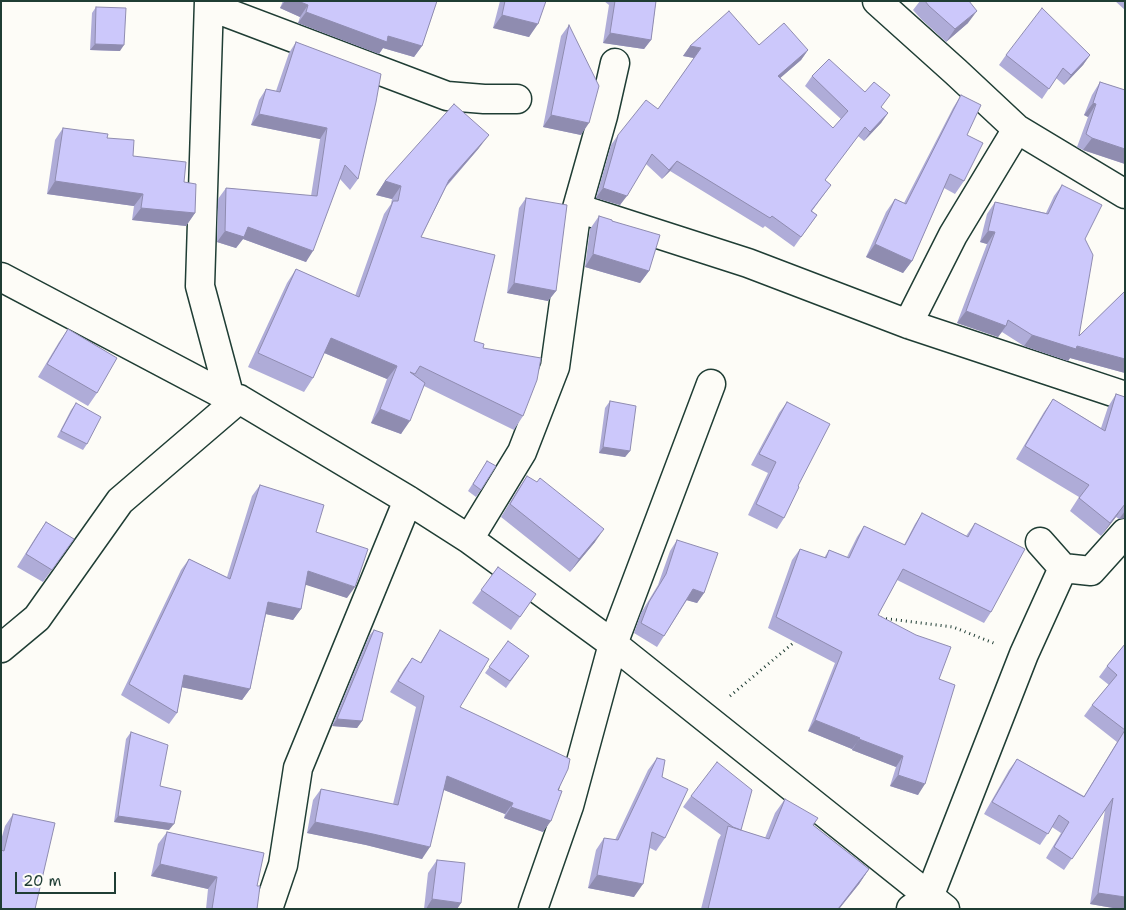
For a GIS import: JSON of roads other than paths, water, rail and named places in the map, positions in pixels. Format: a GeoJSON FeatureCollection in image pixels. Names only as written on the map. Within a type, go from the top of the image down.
{"type":"FeatureCollection","features":[{"type":"Feature","properties":{"kind":"street"},"geometry":{"type":"LineString","coordinates":[[877,1],[1017,129],[1125,194]]}},
{"type":"Feature","properties":{"kind":"street"},"geometry":{"type":"LineString","coordinates":[[235,398],[200,286],[209,3],[447,96],[517,99]]}},
{"type":"Feature","properties":{"kind":"street"},"geometry":{"type":"LineString","coordinates":[[469,539],[522,452],[555,367],[577,208],[603,116],[615,63]]}},
{"type":"Feature","properties":{"kind":"street"},"geometry":{"type":"LineString","coordinates":[[908,324],[952,235],[1017,129]]}},
{"type":"Feature","properties":{"kind":"street"},"geometry":{"type":"LineString","coordinates":[[577,208],[748,263],[908,324],[1125,396]]}},
{"type":"Feature","properties":{"kind":"street"},"geometry":{"type":"LineString","coordinates":[[1,277],[235,398],[408,500],[469,539],[613,644],[704,717],[928,905],[1024,654],[1063,568]]}},
{"type":"Feature","properties":{"kind":"street"},"geometry":{"type":"LineString","coordinates":[[533,909],[569,806],[613,644],[711,384]]}},
{"type":"Feature","properties":{"kind":"street"},"geometry":{"type":"LineString","coordinates":[[1,648],[37,618],[120,500],[235,398]]}},
{"type":"Feature","properties":{"kind":"street"},"geometry":{"type":"LineString","coordinates":[[268,909],[283,865],[298,768],[408,500]]}},
{"type":"Feature","properties":{"kind":"street"},"geometry":{"type":"LineString","coordinates":[[1040,542],[1063,568],[1091,570],[1121,543]]}}]}
